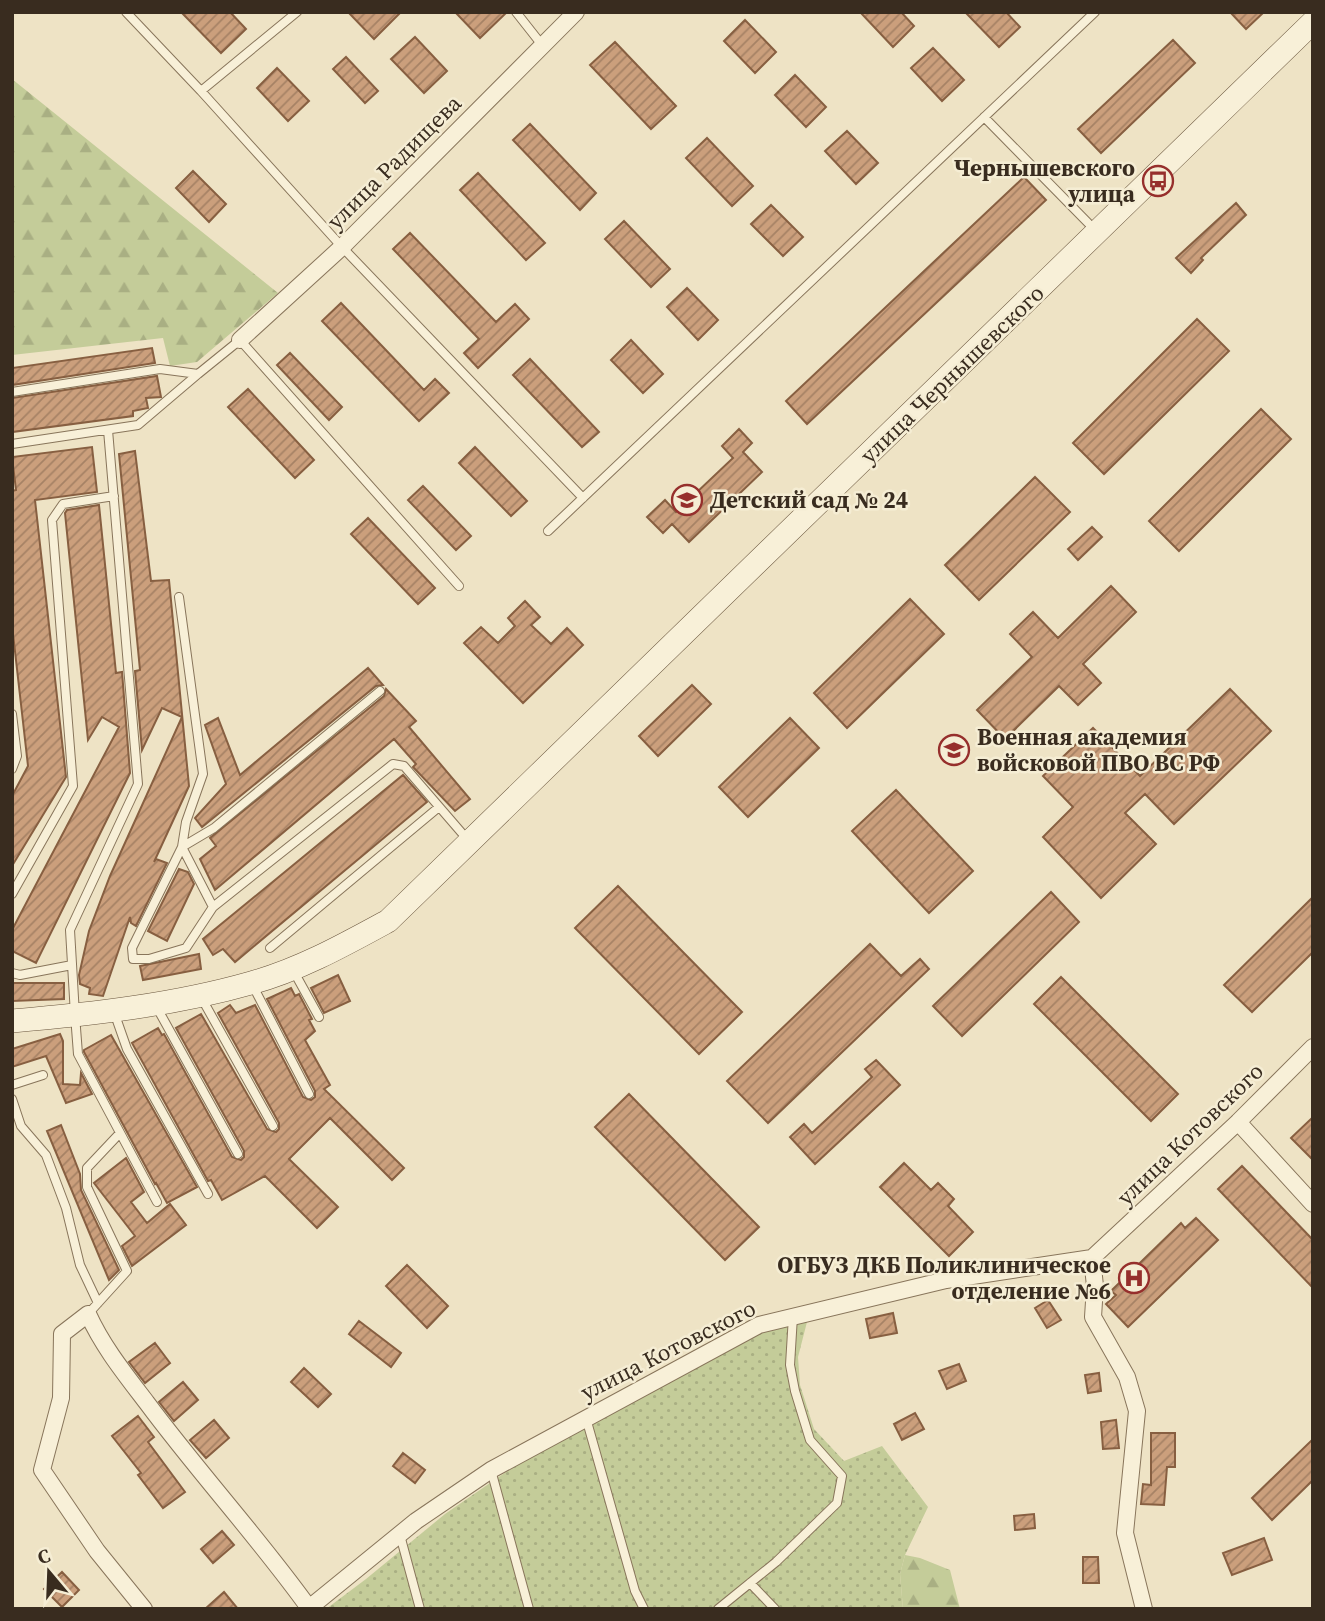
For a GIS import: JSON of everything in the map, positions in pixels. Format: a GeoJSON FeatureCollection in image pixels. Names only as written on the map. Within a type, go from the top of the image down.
{"type":"FeatureCollection","features":[{"type":"Feature","properties":{"kind":"street","name":"улица Радищева"},"geometry":{"type":"LineString","coordinates":[[240,340],[342,247],[576,12]]}},
{"type":"Feature","properties":{"kind":"street","name":"улица Чернышевского"},"geometry":{"type":"LineString","coordinates":[[12,1021],[113,1010],[252,983],[326,954],[388,921],[1313,22]]}},
{"type":"Feature","properties":{"kind":"street","name":"улица Котовского"},"geometry":{"type":"LineString","coordinates":[[309,1608],[400,1535],[491,1470],[759,1325],[946,1280],[1092,1258],[1238,1122],[1313,1047]]}},
{"type":"Feature","properties":{"kind":"street"},"geometry":{"type":"LineString","coordinates":[[1238,1122],[1313,1204]]}},
{"type":"Feature","properties":{"kind":"street"},"geometry":{"type":"LineString","coordinates":[[1092,1258],[1095,1286],[1093,1317],[1127,1377],[1137,1411],[1125,1533],[1144,1609]]}},
{"type":"Feature","properties":{"kind":"street"},"geometry":{"type":"LineString","coordinates":[[144,1609],[97,1551],[42,1470],[61,1398],[62,1334],[93,1309],[100,1340],[187,1457],[273,1558],[309,1608]]}},
{"type":"Feature","properties":{"kind":"lane"},"geometry":{"type":"LineString","coordinates":[[126,12],[342,247],[583,498]]}},
{"type":"Feature","properties":{"kind":"lane"},"geometry":{"type":"LineString","coordinates":[[201,91],[297,12]]}},
{"type":"Feature","properties":{"kind":"lane"},"geometry":{"type":"LineString","coordinates":[[516,12],[542,46]]}},
{"type":"Feature","properties":{"kind":"lane"},"geometry":{"type":"LineString","coordinates":[[548,531],[1095,12]]}},
{"type":"Feature","properties":{"kind":"lane"},"geometry":{"type":"LineString","coordinates":[[984,117],[1097,232]]}},
{"type":"Feature","properties":{"kind":"lane"},"geometry":{"type":"LineString","coordinates":[[12,444],[138,425],[240,340],[459,586]]}},
{"type":"Feature","properties":{"kind":"lane"},"geometry":{"type":"LineString","coordinates":[[12,391],[160,369],[198,374]]}},
{"type":"Feature","properties":{"kind":"lane"},"geometry":{"type":"LineString","coordinates":[[108,430],[138,784],[70,930],[75,1015],[78,1055],[157,1202]]}},
{"type":"Feature","properties":{"kind":"lane"},"geometry":{"type":"LineString","coordinates":[[12,894],[73,786],[52,520],[63,504],[114,496]]}},
{"type":"Feature","properties":{"kind":"lane"},"geometry":{"type":"LineString","coordinates":[[179,597],[204,774],[186,822],[181,847],[132,948],[133,959],[149,959],[187,948],[213,907],[393,764],[404,766],[470,843]]}},
{"type":"Feature","properties":{"kind":"lane"},"geometry":{"type":"LineString","coordinates":[[181,847],[214,828],[380,691]]}},
{"type":"Feature","properties":{"kind":"lane"},"geometry":{"type":"LineString","coordinates":[[12,714],[17,756],[12,769]]}},
{"type":"Feature","properties":{"kind":"lane"},"geometry":{"type":"LineString","coordinates":[[270,948],[439,807]]}},
{"type":"Feature","properties":{"kind":"lane"},"geometry":{"type":"LineString","coordinates":[[181,847],[213,907]]}},
{"type":"Feature","properties":{"kind":"lane"},"geometry":{"type":"LineString","coordinates":[[12,974],[20,975],[72,965]]}},
{"type":"Feature","properties":{"kind":"lane"},"geometry":{"type":"LineString","coordinates":[[291,968],[319,1017]]}},
{"type":"Feature","properties":{"kind":"lane"},"geometry":{"type":"LineString","coordinates":[[252,983],[309,1094]]}},
{"type":"Feature","properties":{"kind":"lane"},"geometry":{"type":"LineString","coordinates":[[200,994],[273,1126]]}},
{"type":"Feature","properties":{"kind":"lane"},"geometry":{"type":"LineString","coordinates":[[155,1003],[238,1154]]}},
{"type":"Feature","properties":{"kind":"lane"},"geometry":{"type":"LineString","coordinates":[[113,1010],[127,1049],[208,1194]]}},
{"type":"Feature","properties":{"kind":"lane"},"geometry":{"type":"LineString","coordinates":[[12,1085],[43,1075]]}},
{"type":"Feature","properties":{"kind":"lane"},"geometry":{"type":"LineString","coordinates":[[12,1099],[22,1126],[47,1155],[66,1208],[93,1309]]}},
{"type":"Feature","properties":{"kind":"lane"},"geometry":{"type":"LineString","coordinates":[[93,1309],[127,1271],[87,1187],[87,1168],[120,1133]]}},
{"type":"Feature","properties":{"kind":"lane"},"geometry":{"type":"LineString","coordinates":[[718,1609],[776,1562],[836,1503],[842,1476],[810,1440],[795,1391],[790,1365],[793,1315]]}},
{"type":"Feature","properties":{"kind":"lane"},"geometry":{"type":"LineString","coordinates":[[586,1418],[635,1591],[644,1609]]}},
{"type":"Feature","properties":{"kind":"lane"},"geometry":{"type":"LineString","coordinates":[[491,1470],[529,1609]]}},
{"type":"Feature","properties":{"kind":"lane"},"geometry":{"type":"LineString","coordinates":[[400,1535],[421,1609]]}},
{"type":"Feature","properties":{"kind":"lane"},"geometry":{"type":"LineString","coordinates":[[750,1583],[775,1609]]}},
{"type":"Feature","properties":{"kind":"green space"},"geometry":{"type":"Polygon","coordinates":[[[12,79],[278,293],[197,362],[170,366],[163,338],[12,355],[12,79]]]}},
{"type":"Feature","properties":{"kind":"green space"},"geometry":{"type":"Polygon","coordinates":[[[807,1322],[798,1357],[800,1385],[814,1429],[844,1461],[882,1446],[928,1507],[905,1555],[900,1574],[903,1609],[326,1609],[445,1514],[528,1457],[762,1330],[807,1322]]]}},
{"type":"Feature","properties":{"kind":"green space"},"geometry":{"type":"Polygon","coordinates":[[[905,1555],[950,1570],[960,1609],[903,1609],[900,1574],[905,1555]]]}},
{"type":"Feature","properties":{"kind":"building"},"geometry":{"type":"Polygon","coordinates":[[[181,12],[230,12],[246,29],[221,53],[181,12]]]}},
{"type":"Feature","properties":{"kind":"building"},"geometry":{"type":"Polygon","coordinates":[[[348,12],[401,12],[374,39],[348,12]]]}},
{"type":"Feature","properties":{"kind":"building"},"geometry":{"type":"Polygon","coordinates":[[[455,12],[507,12],[480,38],[455,12]]]}},
{"type":"Feature","properties":{"kind":"building"},"geometry":{"type":"Polygon","coordinates":[[[860,12],[901,12],[914,26],[893,47],[860,12]]]}},
{"type":"Feature","properties":{"kind":"building"},"geometry":{"type":"Polygon","coordinates":[[[965,12],[1006,12],[1020,27],[999,47],[965,12]]]}},
{"type":"Feature","properties":{"kind":"building"},"geometry":{"type":"Polygon","coordinates":[[[1230,12],[1264,12],[1246,29],[1230,12]]]}},
{"type":"Feature","properties":{"kind":"building"},"geometry":{"type":"Polygon","coordinates":[[[745,20],[776,52],[755,73],[724,41],[745,20]]]}},
{"type":"Feature","properties":{"kind":"building"},"geometry":{"type":"Polygon","coordinates":[[[415,37],[447,71],[424,93],[391,59],[415,37]]]}},
{"type":"Feature","properties":{"kind":"building"},"geometry":{"type":"Polygon","coordinates":[[[1173,40],[1195,63],[1101,153],[1078,129],[1173,40]]]}},
{"type":"Feature","properties":{"kind":"building"},"geometry":{"type":"Polygon","coordinates":[[[615,42],[676,106],[651,129],[590,65],[615,42]]]}},
{"type":"Feature","properties":{"kind":"building"},"geometry":{"type":"Polygon","coordinates":[[[933,48],[964,80],[942,101],[911,68],[933,48]]]}},
{"type":"Feature","properties":{"kind":"building"},"geometry":{"type":"Polygon","coordinates":[[[346,57],[378,91],[365,103],[333,69],[346,57]]]}},
{"type":"Feature","properties":{"kind":"building"},"geometry":{"type":"Polygon","coordinates":[[[277,68],[309,101],[288,121],[257,88],[277,68]]]}},
{"type":"Feature","properties":{"kind":"building"},"geometry":{"type":"Polygon","coordinates":[[[795,75],[826,107],[806,127],[775,95],[795,75]]]}},
{"type":"Feature","properties":{"kind":"building"},"geometry":{"type":"Polygon","coordinates":[[[530,124],[596,193],[580,210],[513,140],[530,124]]]}},
{"type":"Feature","properties":{"kind":"building"},"geometry":{"type":"Polygon","coordinates":[[[847,131],[878,163],[856,184],[825,151],[847,131]]]}},
{"type":"Feature","properties":{"kind":"building"},"geometry":{"type":"Polygon","coordinates":[[[707,138],[753,186],[732,206],[686,158],[707,138]]]}},
{"type":"Feature","properties":{"kind":"building"},"geometry":{"type":"Polygon","coordinates":[[[193,171],[226,204],[209,222],[176,188],[193,171]]]}},
{"type":"Feature","properties":{"kind":"building"},"geometry":{"type":"Polygon","coordinates":[[[478,173],[545,243],[526,260],[460,190],[478,173]]]}},
{"type":"Feature","properties":{"kind":"building"},"geometry":{"type":"Polygon","coordinates":[[[1024,177],[1046,200],[807,424],[786,401],[1024,177]]]}},
{"type":"Feature","properties":{"kind":"building"},"geometry":{"type":"Polygon","coordinates":[[[1236,203],[1246,215],[1201,258],[1203,260],[1191,273],[1176,258],[1236,203]]]}},
{"type":"Feature","properties":{"kind":"building"},"geometry":{"type":"Polygon","coordinates":[[[771,205],[803,237],[783,256],[751,224],[771,205]]]}},
{"type":"Feature","properties":{"kind":"building"},"geometry":{"type":"Polygon","coordinates":[[[624,221],[670,269],[651,287],[605,239],[624,221]]]}},
{"type":"Feature","properties":{"kind":"building"},"geometry":{"type":"Polygon","coordinates":[[[410,233],[496,322],[515,304],[529,319],[478,368],[464,353],[479,339],[393,249],[410,233]]]}},
{"type":"Feature","properties":{"kind":"building"},"geometry":{"type":"Polygon","coordinates":[[[687,288],[718,320],[698,340],[667,307],[687,288]]]}},
{"type":"Feature","properties":{"kind":"building"},"geometry":{"type":"Polygon","coordinates":[[[341,303],[424,390],[435,379],[449,393],[419,421],[322,321],[341,303]]]}},
{"type":"Feature","properties":{"kind":"building"},"geometry":{"type":"Polygon","coordinates":[[[1197,319],[1229,351],[1104,474],[1073,443],[1197,319]]]}},
{"type":"Feature","properties":{"kind":"building"},"geometry":{"type":"Polygon","coordinates":[[[631,340],[663,374],[643,393],[611,360],[631,340]]]}},
{"type":"Feature","properties":{"kind":"building"},"geometry":{"type":"Polygon","coordinates":[[[152,348],[155,363],[12,385],[12,368],[152,348]]]}},
{"type":"Feature","properties":{"kind":"building"},"geometry":{"type":"Polygon","coordinates":[[[290,353],[342,407],[329,420],[277,365],[290,353]]]}},
{"type":"Feature","properties":{"kind":"building"},"geometry":{"type":"Polygon","coordinates":[[[530,359],[599,432],[582,447],[513,375],[530,359]]]}},
{"type":"Feature","properties":{"kind":"building"},"geometry":{"type":"Polygon","coordinates":[[[157,376],[161,397],[146,398],[148,408],[133,411],[133,416],[12,432],[12,398],[157,376]]]}},
{"type":"Feature","properties":{"kind":"building"},"geometry":{"type":"Polygon","coordinates":[[[248,389],[314,460],[295,478],[228,407],[248,389]]]}},
{"type":"Feature","properties":{"kind":"building"},"geometry":{"type":"Polygon","coordinates":[[[1261,409],[1291,439],[1179,551],[1149,521],[1261,409]]]}},
{"type":"Feature","properties":{"kind":"building"},"geometry":{"type":"Polygon","coordinates":[[[739,429],[752,443],[743,452],[762,472],[689,542],[672,524],[663,533],[647,517],[665,500],[676,512],[733,458],[722,446],[739,429]]]}},
{"type":"Feature","properties":{"kind":"building"},"geometry":{"type":"Polygon","coordinates":[[[92,447],[97,492],[35,500],[66,777],[12,866],[12,796],[28,766],[12,625],[12,491],[16,490],[12,457],[92,447]]]}},
{"type":"Feature","properties":{"kind":"building"},"geometry":{"type":"Polygon","coordinates":[[[475,447],[527,501],[511,516],[459,463],[475,447]]]}},
{"type":"Feature","properties":{"kind":"building"},"geometry":{"type":"Polygon","coordinates":[[[135,451],[151,581],[169,580],[189,786],[154,862],[156,859],[167,863],[136,926],[131,923],[130,917],[103,996],[89,994],[90,988],[80,984],[79,975],[89,931],[110,876],[182,717],[162,708],[142,750],[135,671],[140,670],[119,454],[135,451]]]}},
{"type":"Feature","properties":{"kind":"building"},"geometry":{"type":"Polygon","coordinates":[[[1035,477],[1070,512],[979,600],[945,565],[1035,477]]]}},
{"type":"Feature","properties":{"kind":"building"},"geometry":{"type":"Polygon","coordinates":[[[423,486],[471,536],[456,550],[408,500],[423,486]]]}},
{"type":"Feature","properties":{"kind":"building"},"geometry":{"type":"Polygon","coordinates":[[[99,505],[116,673],[122,672],[130,773],[36,963],[12,951],[12,930],[119,727],[102,717],[88,740],[65,513],[67,510],[99,505]]]}},
{"type":"Feature","properties":{"kind":"building"},"geometry":{"type":"Polygon","coordinates":[[[368,518],[435,588],[418,604],[351,534],[368,518]]]}},
{"type":"Feature","properties":{"kind":"building"},"geometry":{"type":"Polygon","coordinates":[[[1092,527],[1102,537],[1078,560],[1068,549],[1092,527]]]}},
{"type":"Feature","properties":{"kind":"building"},"geometry":{"type":"Polygon","coordinates":[[[1111,586],[1136,612],[1083,664],[1101,683],[1078,705],[1059,686],[1005,739],[977,710],[1032,657],[1010,634],[1033,612],[1058,638],[1111,586]]]}},
{"type":"Feature","properties":{"kind":"building"},"geometry":{"type":"Polygon","coordinates":[[[910,599],[944,634],[847,728],[814,693],[910,599]]]}},
{"type":"Feature","properties":{"kind":"building"},"geometry":{"type":"Polygon","coordinates":[[[525,601],[540,617],[531,625],[551,644],[567,628],[583,645],[523,703],[464,643],[481,627],[498,643],[515,626],[508,618],[525,601]]]}},
{"type":"Feature","properties":{"kind":"building"},"geometry":{"type":"Polygon","coordinates":[[[368,668],[383,685],[376,686],[202,827],[195,818],[226,784],[205,725],[218,718],[240,775],[368,668]]]}},
{"type":"Feature","properties":{"kind":"building"},"geometry":{"type":"Polygon","coordinates":[[[692,685],[711,704],[658,756],[639,736],[692,685]]]}},
{"type":"Feature","properties":{"kind":"building"},"geometry":{"type":"Polygon","coordinates":[[[386,689],[416,721],[409,727],[470,799],[455,811],[413,767],[416,764],[394,739],[215,890],[200,859],[216,846],[210,838],[384,696],[386,689]]]}},
{"type":"Feature","properties":{"kind":"building"},"geometry":{"type":"Polygon","coordinates":[[[1230,689],[1271,731],[1174,824],[1145,794],[1125,813],[1156,844],[1101,898],[1043,837],[1073,807],[1043,776],[1093,728],[1140,776],[1230,689]]]}},
{"type":"Feature","properties":{"kind":"building"},"geometry":{"type":"Polygon","coordinates":[[[790,718],[819,748],[748,817],[719,787],[790,718]]]}},
{"type":"Feature","properties":{"kind":"building"},"geometry":{"type":"Polygon","coordinates":[[[403,775],[427,802],[235,962],[223,949],[213,955],[203,939],[403,775]]]}},
{"type":"Feature","properties":{"kind":"building"},"geometry":{"type":"Polygon","coordinates":[[[896,790],[973,871],[929,913],[852,831],[896,790]]]}},
{"type":"Feature","properties":{"kind":"building"},"geometry":{"type":"Polygon","coordinates":[[[179,869],[188,872],[194,884],[167,941],[148,931],[179,869]]]}},
{"type":"Feature","properties":{"kind":"building"},"geometry":{"type":"Polygon","coordinates":[[[618,886],[742,1012],[699,1054],[575,928],[618,886]]]}},
{"type":"Feature","properties":{"kind":"building"},"geometry":{"type":"Polygon","coordinates":[[[1051,892],[1079,922],[962,1036],[933,1006],[1051,892]]]}},
{"type":"Feature","properties":{"kind":"building"},"geometry":{"type":"Polygon","coordinates":[[[1313,897],[1313,952],[1252,1012],[1224,985],[1313,897]]]}},
{"type":"Feature","properties":{"kind":"building"},"geometry":{"type":"Polygon","coordinates":[[[870,944],[901,976],[920,959],[929,969],[768,1123],[727,1081],[870,944]]]}},
{"type":"Feature","properties":{"kind":"building"},"geometry":{"type":"Polygon","coordinates":[[[199,954],[201,969],[143,980],[140,966],[199,954]]]}},
{"type":"Feature","properties":{"kind":"building"},"geometry":{"type":"Polygon","coordinates":[[[338,975],[350,1001],[324,1013],[311,988],[338,975]]]}},
{"type":"Feature","properties":{"kind":"building"},"geometry":{"type":"Polygon","coordinates":[[[1061,977],[1178,1094],[1151,1121],[1034,1004],[1061,977]]]}},
{"type":"Feature","properties":{"kind":"building"},"geometry":{"type":"Polygon","coordinates":[[[12,983],[64,983],[64,999],[12,1001],[12,983]]]}},
{"type":"Feature","properties":{"kind":"building"},"geometry":{"type":"Polygon","coordinates":[[[291,988],[295,996],[299,994],[312,1019],[309,1020],[315,1031],[305,1040],[330,1085],[324,1089],[404,1168],[392,1180],[330,1118],[289,1159],[338,1207],[317,1228],[265,1176],[222,1200],[211,1180],[208,1181],[132,1043],[158,1028],[162,1035],[164,1034],[232,1157],[241,1160],[244,1151],[176,1028],[201,1014],[267,1129],[276,1132],[279,1123],[218,1013],[230,1005],[236,1013],[255,1005],[303,1097],[311,1100],[315,1097],[315,1091],[267,999],[291,988]]]}},
{"type":"Feature","properties":{"kind":"building"},"geometry":{"type":"Polygon","coordinates":[[[60,1034],[63,1041],[63,1084],[80,1085],[81,1073],[92,1094],[66,1103],[46,1056],[12,1067],[12,1049],[60,1034]]]}},
{"type":"Feature","properties":{"kind":"building"},"geometry":{"type":"Polygon","coordinates":[[[111,1035],[197,1187],[167,1203],[84,1052],[111,1035]]]}},
{"type":"Feature","properties":{"kind":"building"},"geometry":{"type":"Polygon","coordinates":[[[876,1060],[900,1085],[815,1164],[790,1137],[804,1124],[812,1133],[872,1077],[865,1069],[876,1060]]]}},
{"type":"Feature","properties":{"kind":"building"},"geometry":{"type":"Polygon","coordinates":[[[629,1094],[759,1227],[725,1260],[595,1127],[629,1094]]]}},
{"type":"Feature","properties":{"kind":"building"},"geometry":{"type":"Polygon","coordinates":[[[1313,1117],[1313,1160],[1291,1138],[1313,1117]]]}},
{"type":"Feature","properties":{"kind":"building"},"geometry":{"type":"Polygon","coordinates":[[[61,1125],[80,1174],[81,1190],[119,1270],[109,1280],[47,1131],[61,1125]]]}},
{"type":"Feature","properties":{"kind":"building"},"geometry":{"type":"Polygon","coordinates":[[[126,1158],[144,1192],[131,1202],[147,1223],[170,1204],[186,1225],[132,1266],[122,1246],[135,1236],[94,1183],[126,1158]]]}},
{"type":"Feature","properties":{"kind":"building"},"geometry":{"type":"Polygon","coordinates":[[[904,1163],[931,1190],[938,1183],[954,1199],[948,1206],[973,1232],[949,1256],[880,1187],[904,1163]]]}},
{"type":"Feature","properties":{"kind":"building"},"geometry":{"type":"Polygon","coordinates":[[[1242,1166],[1313,1240],[1313,1288],[1218,1189],[1242,1166]]]}},
{"type":"Feature","properties":{"kind":"building"},"geometry":{"type":"Polygon","coordinates":[[[1196,1218],[1218,1240],[1128,1327],[1106,1304],[1116,1295],[1111,1291],[1181,1223],[1185,1228],[1196,1218]]]}},
{"type":"Feature","properties":{"kind":"building"},"geometry":{"type":"Polygon","coordinates":[[[407,1265],[448,1306],[427,1328],[386,1286],[407,1265]]]}},
{"type":"Feature","properties":{"kind":"building"},"geometry":{"type":"Polygon","coordinates":[[[1048,1300],[1061,1320],[1047,1328],[1035,1308],[1048,1300]]]}},
{"type":"Feature","properties":{"kind":"building"},"geometry":{"type":"Polygon","coordinates":[[[893,1313],[897,1333],[870,1338],[866,1319],[893,1313]]]}},
{"type":"Feature","properties":{"kind":"building"},"geometry":{"type":"Polygon","coordinates":[[[359,1321],[401,1353],[391,1367],[349,1334],[359,1321]]]}},
{"type":"Feature","properties":{"kind":"building"},"geometry":{"type":"Polygon","coordinates":[[[155,1343],[170,1363],[145,1383],[129,1362],[155,1343]]]}},
{"type":"Feature","properties":{"kind":"building"},"geometry":{"type":"Polygon","coordinates":[[[959,1364],[966,1381],[947,1389],[939,1371],[959,1364]]]}},
{"type":"Feature","properties":{"kind":"building"},"geometry":{"type":"Polygon","coordinates":[[[304,1368],[331,1394],[318,1407],[291,1382],[304,1368]]]}},
{"type":"Feature","properties":{"kind":"building"},"geometry":{"type":"Polygon","coordinates":[[[1099,1373],[1101,1391],[1088,1393],[1085,1375],[1099,1373]]]}},
{"type":"Feature","properties":{"kind":"building"},"geometry":{"type":"Polygon","coordinates":[[[183,1382],[198,1400],[174,1421],[159,1402],[183,1382]]]}},
{"type":"Feature","properties":{"kind":"building"},"geometry":{"type":"Polygon","coordinates":[[[915,1413],[924,1429],[902,1440],[894,1424],[915,1413]]]}},
{"type":"Feature","properties":{"kind":"building"},"geometry":{"type":"Polygon","coordinates":[[[138,1416],[154,1437],[148,1442],[185,1492],[163,1508],[138,1475],[141,1473],[112,1436],[138,1416]]]}},
{"type":"Feature","properties":{"kind":"building"},"geometry":{"type":"Polygon","coordinates":[[[214,1420],[229,1438],[206,1458],[190,1440],[214,1420]]]}},
{"type":"Feature","properties":{"kind":"building"},"geometry":{"type":"Polygon","coordinates":[[[1116,1420],[1119,1448],[1103,1449],[1101,1422],[1116,1420]]]}},
{"type":"Feature","properties":{"kind":"building"},"geometry":{"type":"Polygon","coordinates":[[[1151,1433],[1175,1433],[1175,1467],[1167,1467],[1164,1505],[1141,1504],[1143,1484],[1151,1485],[1151,1433]]]}},
{"type":"Feature","properties":{"kind":"building"},"geometry":{"type":"Polygon","coordinates":[[[1313,1439],[1313,1480],[1272,1520],[1252,1498],[1313,1439]]]}},
{"type":"Feature","properties":{"kind":"building"},"geometry":{"type":"Polygon","coordinates":[[[403,1453],[425,1470],[415,1483],[393,1466],[403,1453]]]}},
{"type":"Feature","properties":{"kind":"building"},"geometry":{"type":"Polygon","coordinates":[[[1034,1514],[1035,1528],[1015,1530],[1014,1516],[1034,1514]]]}},
{"type":"Feature","properties":{"kind":"building"},"geometry":{"type":"Polygon","coordinates":[[[222,1531],[234,1545],[213,1563],[201,1549],[222,1531]]]}},
{"type":"Feature","properties":{"kind":"building"},"geometry":{"type":"Polygon","coordinates":[[[1264,1538],[1272,1560],[1232,1575],[1223,1553],[1264,1538]]]}},
{"type":"Feature","properties":{"kind":"building"},"geometry":{"type":"Polygon","coordinates":[[[1083,1557],[1098,1557],[1099,1583],[1083,1583],[1083,1557]]]}},
{"type":"Feature","properties":{"kind":"building"},"geometry":{"type":"Polygon","coordinates":[[[62,1572],[79,1590],[62,1607],[44,1589],[62,1572]]]}},
{"type":"Feature","properties":{"kind":"building"},"geometry":{"type":"Polygon","coordinates":[[[224,1592],[238,1609],[205,1609],[224,1592]]]}},
{"type":"Feature","properties":{"kind":"place","name":"Чернышевского улица"},"geometry":{"type":"Point","coordinates":[1158,181]}},
{"type":"Feature","properties":{"kind":"place","name":"Детский сад № 24"},"geometry":{"type":"Point","coordinates":[687,500]}},
{"type":"Feature","properties":{"kind":"place","name":"Военная академия войсковой ПВО ВС РФ"},"geometry":{"type":"Point","coordinates":[954,750]}},
{"type":"Feature","properties":{"kind":"place","name":"ОГБУЗ ДКБ Поликлиническое отделение №6"},"geometry":{"type":"Point","coordinates":[1134,1278]}}]}
